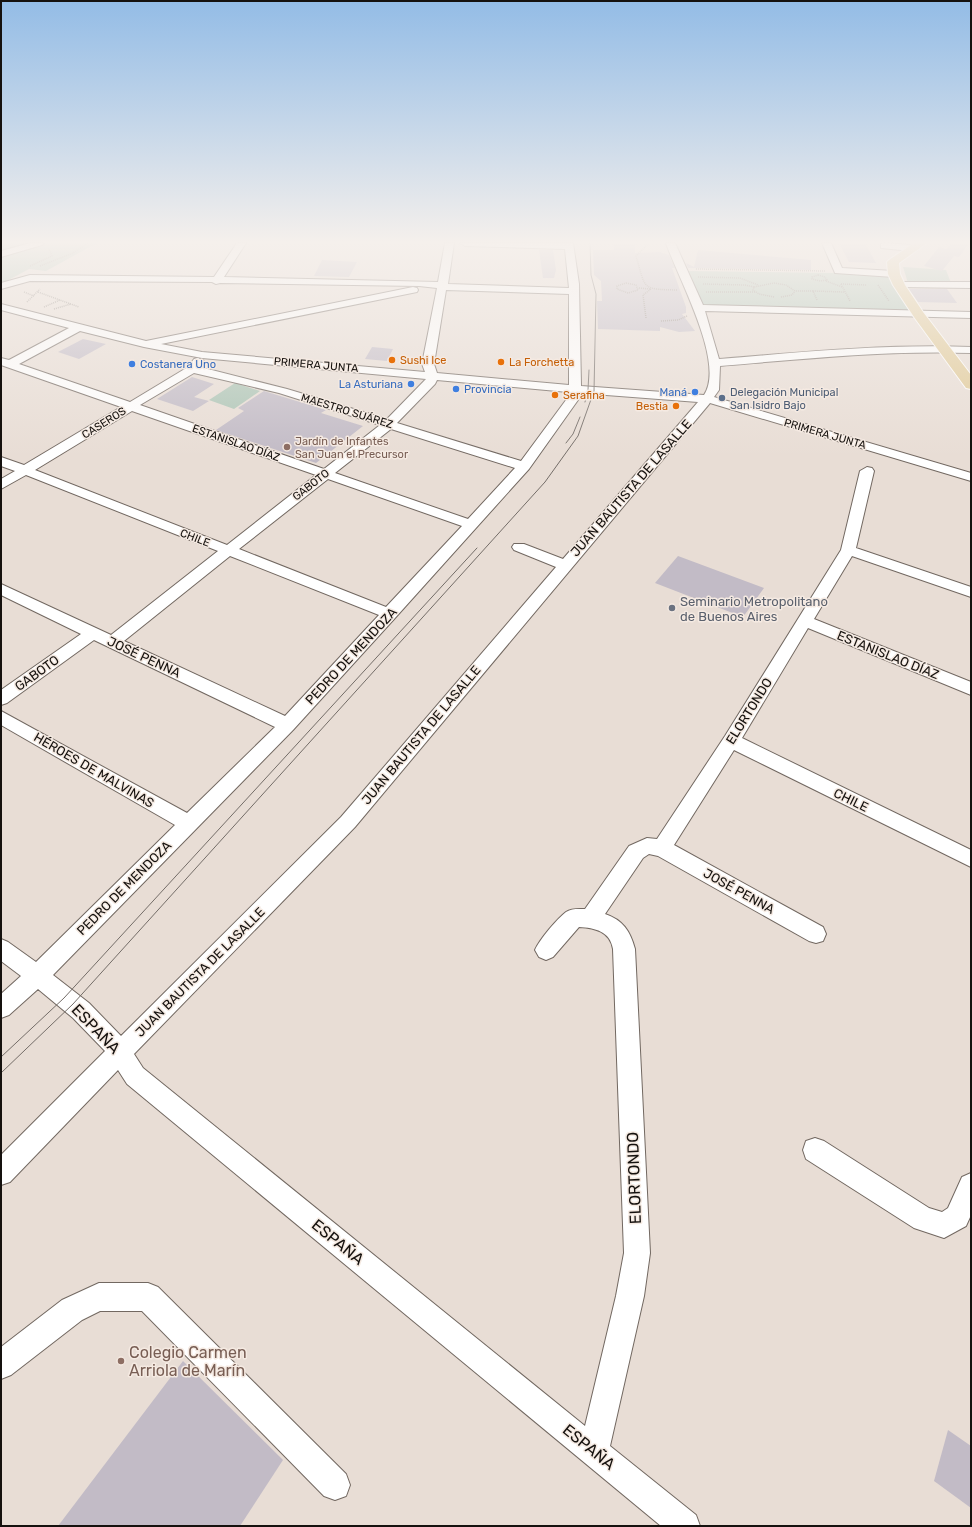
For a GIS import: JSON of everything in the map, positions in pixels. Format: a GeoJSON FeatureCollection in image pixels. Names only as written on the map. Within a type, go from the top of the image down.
{"type":"FeatureCollection","features":[{"type":"Feature","properties":{"kind":"main road"},"geometry":{"type":"LineString","coordinates":[[918,314],[971,385]]}},
{"type":"Feature","properties":{"kind":"street","name":"PRIMERA JUNTA"},"geometry":{"type":"LineString","coordinates":[[30,314],[144,344],[202,356],[575,389],[707,399],[971,476]]}},
{"type":"Feature","properties":{"kind":"street"},"geometry":{"type":"LineString","coordinates":[[144,344],[296,314]]}},
{"type":"Feature","properties":{"kind":"street"},"geometry":{"type":"LineString","coordinates":[[432,376],[428,364],[437,314]]}},
{"type":"Feature","properties":{"kind":"street","name":"PEDRO DE MENDOZA"},"geometry":{"type":"LineString","coordinates":[[1,1008],[38,976],[188,823],[287,725],[524,466],[572,400],[575,389],[574,314]]}},
{"type":"Feature","properties":{"kind":"street","name":"JUAN BAUTISTA DE LASALLE"},"geometry":{"type":"LineString","coordinates":[[1,1173],[348,822],[707,399],[713,390],[715,363],[701,314]]}},
{"type":"Feature","properties":{"kind":"street"},"geometry":{"type":"LineString","coordinates":[[932,314],[971,315]]}},
{"type":"Feature","properties":{"kind":"street"},"geometry":{"type":"LineString","coordinates":[[6,363],[79,327]]}},
{"type":"Feature","properties":{"kind":"street"},"geometry":{"type":"LineString","coordinates":[[715,363],[820,354],[944,349],[971,350]]}},
{"type":"Feature","properties":{"kind":"street","name":"CASEROS"},"geometry":{"type":"LineString","coordinates":[[1,485],[192,369],[202,356]]}},
{"type":"Feature","properties":{"kind":"street","name":"ESTANISLAO DÍAZ"},"geometry":{"type":"LineString","coordinates":[[6,363],[470,524]]}},
{"type":"Feature","properties":{"kind":"street","name":"MAESTRO SUÁREZ"},"geometry":{"type":"LineString","coordinates":[[192,369],[207,371],[283,391],[524,466]]}},
{"type":"Feature","properties":{"kind":"street","name":"GABOTO"},"geometry":{"type":"LineString","coordinates":[[112,642],[389,424],[430,382],[432,376]]}},
{"type":"Feature","properties":{"kind":"street","name":"CHILE"},"geometry":{"type":"LineString","coordinates":[[1,461],[390,614]]}},
{"type":"Feature","properties":{"kind":"street","name":"ELORTONDO"},"geometry":{"type":"LineString","coordinates":[[662,848],[731,741],[848,550],[867,471]]}},
{"type":"Feature","properties":{"kind":"street"},"geometry":{"type":"LineString","coordinates":[[519,547],[565,565]]}},
{"type":"Feature","properties":{"kind":"street"},"geometry":{"type":"LineString","coordinates":[[848,550],[971,592]]}},
{"type":"Feature","properties":{"kind":"street","name":"JOSÉ PENNA"},"geometry":{"type":"LineString","coordinates":[[1,589],[287,725]]}},
{"type":"Feature","properties":{"kind":"street","name":"ESTANISLAO DÍAZ"},"geometry":{"type":"LineString","coordinates":[[805,622],[971,689]]}},
{"type":"Feature","properties":{"kind":"street","name":"GABOTO"},"geometry":{"type":"LineString","coordinates":[[1,699],[92,633]]}},
{"type":"Feature","properties":{"kind":"street","name":"HÉROES DE MALVINAS"},"geometry":{"type":"LineString","coordinates":[[1,716],[188,823]]}},
{"type":"Feature","properties":{"kind":"street","name":"CHILE"},"geometry":{"type":"LineString","coordinates":[[731,741],[971,859]]}},
{"type":"Feature","properties":{"kind":"street"},"geometry":{"type":"LineString","coordinates":[[546,950],[574,918],[591,918],[636,852],[647,846],[662,848]]}},
{"type":"Feature","properties":{"kind":"street","name":"JOSÉ PENNA"},"geometry":{"type":"LineString","coordinates":[[662,848],[816,934]]}},
{"type":"Feature","properties":{"kind":"street","name":"ELORTONDO"},"geometry":{"type":"LineString","coordinates":[[591,918],[607,925],[619,933],[624,949],[637,1253],[627,1311],[594,1452]]}},
{"type":"Feature","properties":{"kind":"street","name":"ESPAÑA"},"geometry":{"type":"LineString","coordinates":[[1,949],[38,976],[105,1034],[121,1053],[135,1076],[685,1526]]}},
{"type":"Feature","properties":{"kind":"street"},"geometry":{"type":"LineString","coordinates":[[815,1150],[923,1219],[944,1225],[957,1217],[971,1186]]}},
{"type":"Feature","properties":{"kind":"street"},"geometry":{"type":"LineString","coordinates":[[1,1365],[72,1310],[99,1297],[148,1297],[335,1485]]}},
{"type":"Feature","properties":{"kind":"path"},"geometry":{"type":"LineString","coordinates":[[662,321],[678,320],[689,316]]}},
{"type":"Feature","properties":{"kind":"green space"},"geometry":{"type":"Polygon","coordinates":[[[235,383],[260,391],[234,409],[209,400],[235,383]]]}},
{"type":"Feature","properties":{"kind":"building"},"geometry":{"type":"Polygon","coordinates":[[[597,314],[682,314],[695,331],[679,332],[660,327],[660,331],[598,329],[597,314]]]}},
{"type":"Feature","properties":{"kind":"building"},"geometry":{"type":"Polygon","coordinates":[[[83,339],[106,344],[79,359],[58,352],[83,339]]]}},
{"type":"Feature","properties":{"kind":"building"},"geometry":{"type":"Polygon","coordinates":[[[372,347],[393,349],[387,361],[365,359],[372,347]]]}},
{"type":"Feature","properties":{"kind":"building"},"geometry":{"type":"Polygon","coordinates":[[[192,377],[214,384],[194,397],[209,401],[193,411],[157,399],[192,377]]]}},
{"type":"Feature","properties":{"kind":"building"},"geometry":{"type":"Polygon","coordinates":[[[264,391],[326,410],[321,413],[363,426],[316,463],[216,430],[244,411],[238,408],[264,391]]]}},
{"type":"Feature","properties":{"kind":"building"},"geometry":{"type":"Polygon","coordinates":[[[678,556],[764,588],[743,617],[655,583],[678,556]]]}},
{"type":"Feature","properties":{"kind":"building"},"geometry":{"type":"Polygon","coordinates":[[[183,1361],[283,1460],[240,1526],[58,1526],[183,1361]]]}},
{"type":"Feature","properties":{"kind":"building"},"geometry":{"type":"Polygon","coordinates":[[[948,1430],[971,1446],[971,1508],[934,1481],[948,1430]]]}},
{"type":"Feature","properties":{"kind":"tram line"},"geometry":{"type":"LineString","coordinates":[[1,1073],[73,1004],[545,482],[578,436],[594,391],[596,314]]}},
{"type":"Feature","properties":{"kind":"tram line"},"geometry":{"type":"LineString","coordinates":[[585,402],[588,390],[589,370]]}},
{"type":"Feature","properties":{"kind":"tram line"},"geometry":{"type":"LineString","coordinates":[[566,443],[573,434],[580,417]]}},
{"type":"Feature","properties":{"kind":"tram line"},"geometry":{"type":"LineString","coordinates":[[1,1057],[64,998],[477,548]]}},
{"type":"Feature","properties":{"kind":"place","name":"Sushi Ice"},"geometry":{"type":"Point","coordinates":[392,360]}},
{"type":"Feature","properties":{"kind":"place","name":"La Forchetta"},"geometry":{"type":"Point","coordinates":[501,362]}},
{"type":"Feature","properties":{"kind":"place","name":"Costanera Uno"},"geometry":{"type":"Point","coordinates":[132,364]}},
{"type":"Feature","properties":{"kind":"place","name":"La Asturiana"},"geometry":{"type":"Point","coordinates":[411,384]}},
{"type":"Feature","properties":{"kind":"place","name":"Provincia"},"geometry":{"type":"Point","coordinates":[456,389]}},
{"type":"Feature","properties":{"kind":"place","name":"Maná"},"geometry":{"type":"Point","coordinates":[695,392]}},
{"type":"Feature","properties":{"kind":"place","name":"Serafina"},"geometry":{"type":"Point","coordinates":[555,395]}},
{"type":"Feature","properties":{"kind":"place","name":"Delegación Municipal San Isidro Bajo"},"geometry":{"type":"Point","coordinates":[722,398]}},
{"type":"Feature","properties":{"kind":"place","name":"Bestia"},"geometry":{"type":"Point","coordinates":[676,406]}},
{"type":"Feature","properties":{"kind":"place","name":"Jardín de Infantes San Juan el Precursor"},"geometry":{"type":"Point","coordinates":[287,447]}},
{"type":"Feature","properties":{"kind":"place","name":"Seminario Metropolitano de Buenos Aires"},"geometry":{"type":"Point","coordinates":[672,608]}},
{"type":"Feature","properties":{"kind":"place","name":"Colegio Carmen Arriola de Marín"},"geometry":{"type":"Point","coordinates":[121,1361]}}]}
